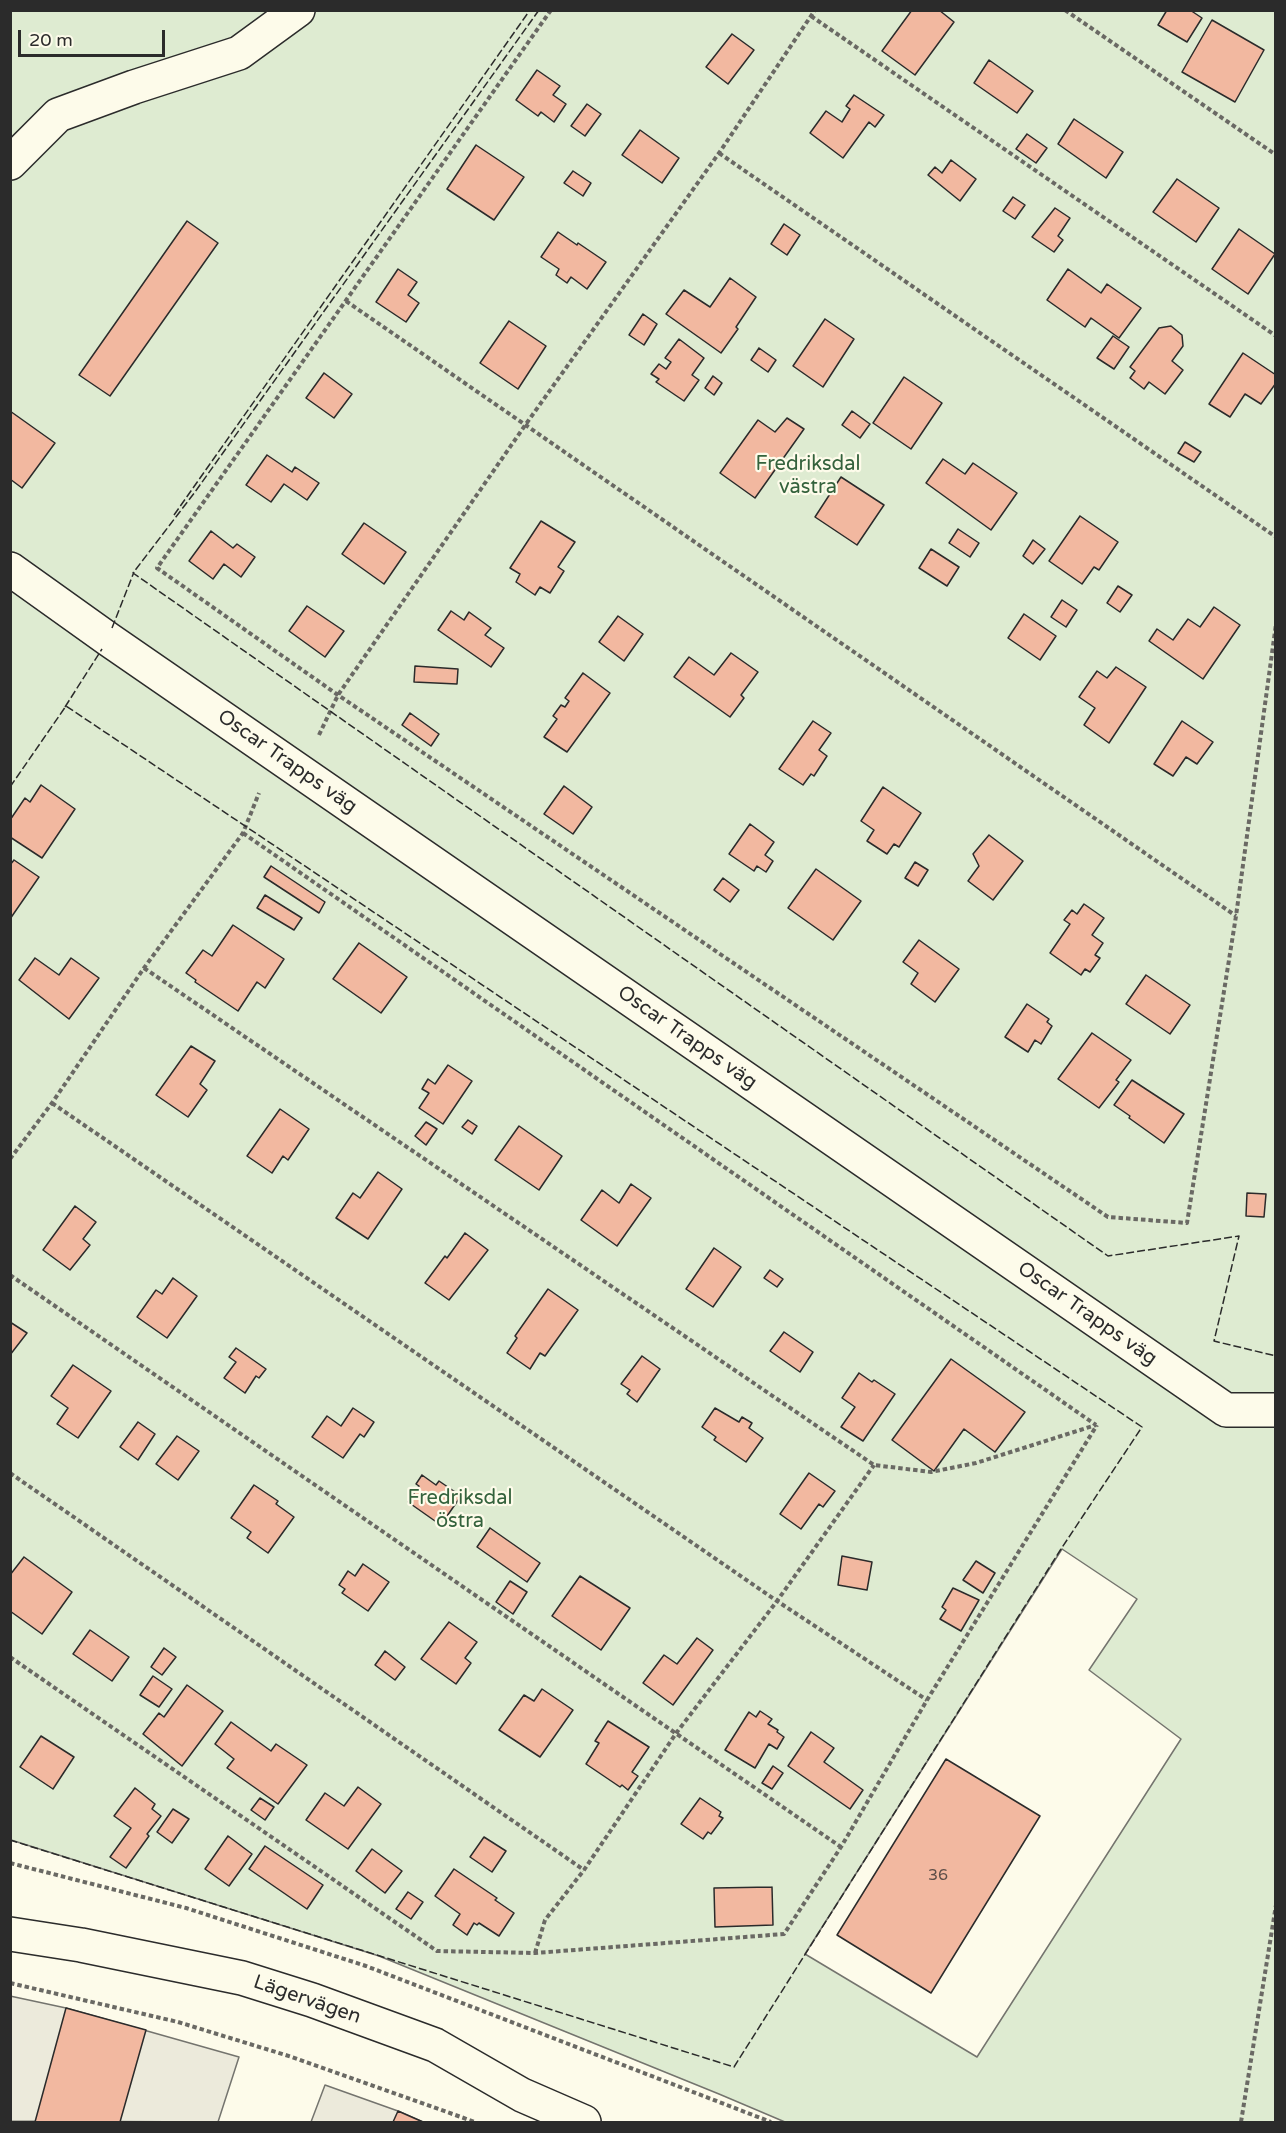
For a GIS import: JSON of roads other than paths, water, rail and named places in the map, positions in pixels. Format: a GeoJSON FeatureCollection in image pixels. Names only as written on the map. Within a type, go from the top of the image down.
{"type":"FeatureCollection","features":[{"type":"Feature","properties":{"kind":"street"},"geometry":{"type":"LineString","coordinates":[[10,163],[58,115],[134,87],[239,53],[298,10]]}},
{"type":"Feature","properties":{"kind":"street","name":"Oscar Trapps väg"},"geometry":{"type":"LineString","coordinates":[[10,569],[108,639],[1226,1410],[1275,1410]]}},
{"type":"Feature","properties":{"kind":"street","name":"Lägervägen"},"geometry":{"type":"LineString","coordinates":[[10,1934],[81,1945],[242,1978],[312,2000],[435,2045],[522,2094],[584,2122]]}},
{"type":"Feature","properties":{"kind":"park label","name":"Fredriksdal västra"},"geometry":{"type":"Point","coordinates":[808,476]}},
{"type":"Feature","properties":{"kind":"park label","name":"Fredriksdal östra"},"geometry":{"type":"Point","coordinates":[460,1510]}}]}
